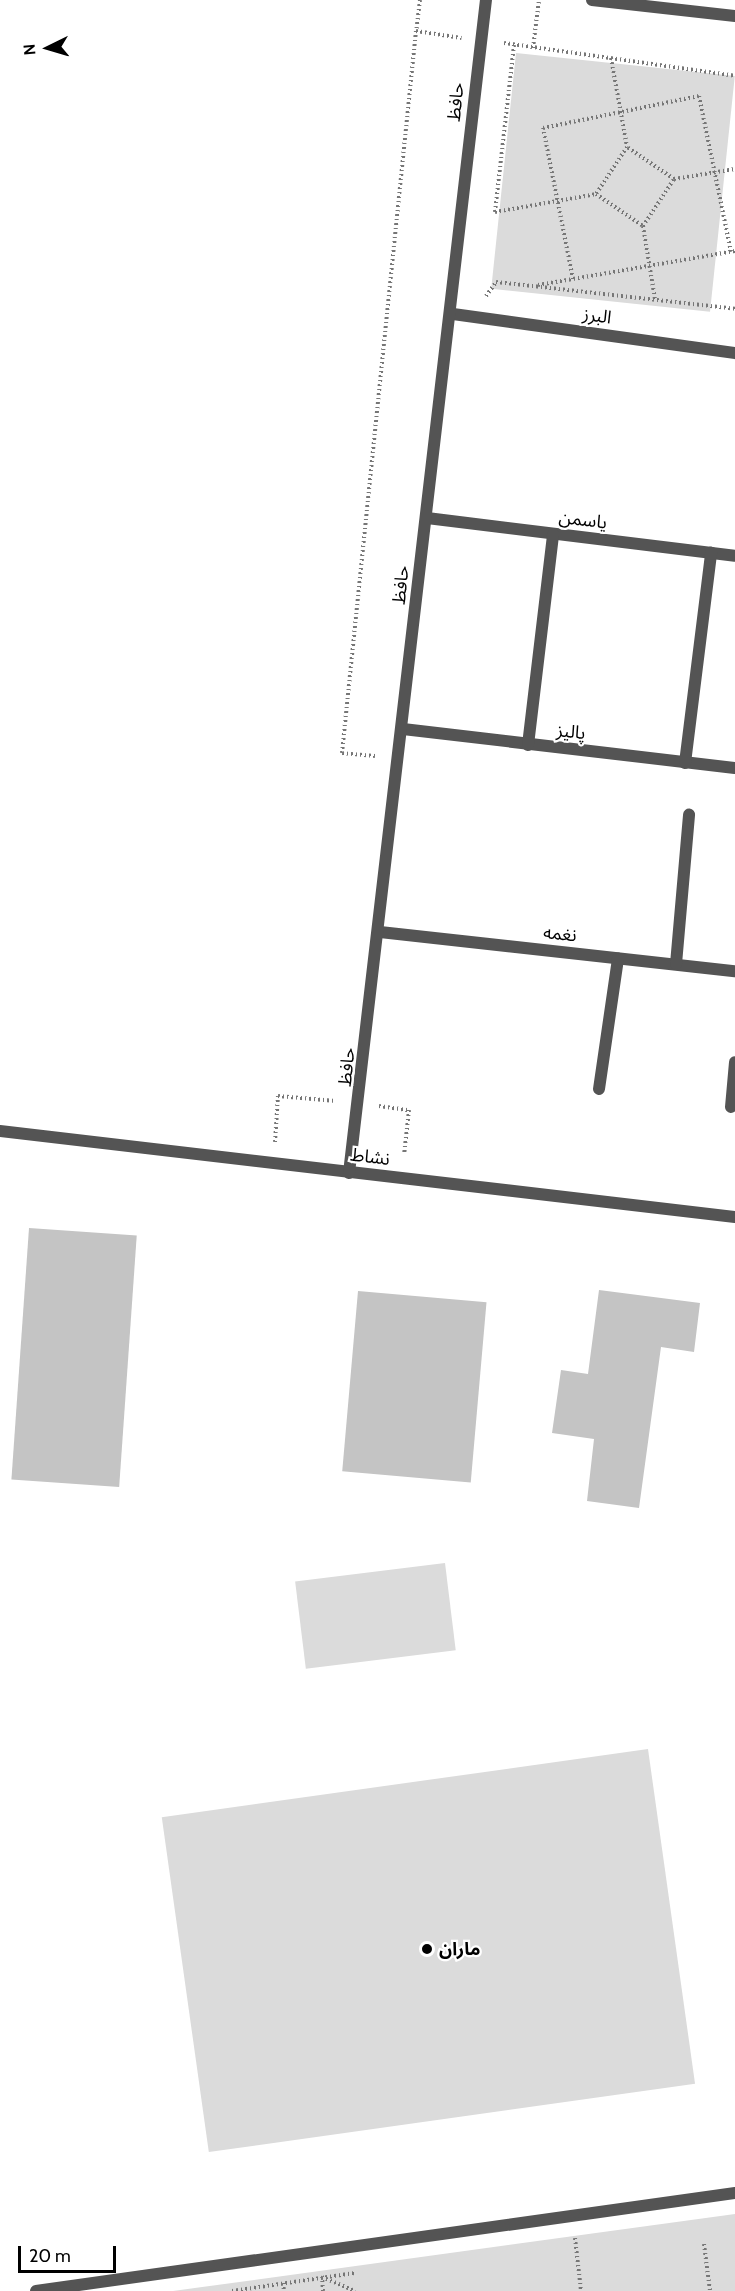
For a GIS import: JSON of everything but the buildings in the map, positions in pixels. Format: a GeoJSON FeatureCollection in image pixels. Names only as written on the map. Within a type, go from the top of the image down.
{"type":"FeatureCollection","features":[{"type":"Feature","properties":{"kind":"street","name":"حافظ"},"geometry":{"type":"LineString","coordinates":[[349,1173],[380,932],[426,518],[453,314],[486,0]]}},
{"type":"Feature","properties":{"kind":"street"},"geometry":{"type":"LineString","coordinates":[[592,0],[735,16]]}},
{"type":"Feature","properties":{"kind":"street","name":"البرز"},"geometry":{"type":"LineString","coordinates":[[453,314],[735,353]]}},
{"type":"Feature","properties":{"kind":"street","name":"یاسمن"},"geometry":{"type":"LineString","coordinates":[[426,518],[735,556]]}},
{"type":"Feature","properties":{"kind":"street"},"geometry":{"type":"LineString","coordinates":[[528,745],[553,534]]}},
{"type":"Feature","properties":{"kind":"street"},"geometry":{"type":"LineString","coordinates":[[685,763],[711,553]]}},
{"type":"Feature","properties":{"kind":"street","name":"پالیز"},"geometry":{"type":"LineString","coordinates":[[403,729],[735,768]]}},
{"type":"Feature","properties":{"kind":"street"},"geometry":{"type":"LineString","coordinates":[[676,964],[689,815]]}},
{"type":"Feature","properties":{"kind":"street","name":"نغمه"},"geometry":{"type":"LineString","coordinates":[[380,932],[735,970]]}},
{"type":"Feature","properties":{"kind":"street"},"geometry":{"type":"LineString","coordinates":[[599,1089],[618,958]]}},
{"type":"Feature","properties":{"kind":"street"},"geometry":{"type":"LineString","coordinates":[[731,1107],[735,1062]]}},
{"type":"Feature","properties":{"kind":"street","name":"نشاط"},"geometry":{"type":"LineString","coordinates":[[0,1131],[735,1217]]}},
{"type":"Feature","properties":{"kind":"street"},"geometry":{"type":"LineString","coordinates":[[36,2291],[735,2193]]}},
{"type":"Feature","properties":{"kind":"path"},"geometry":{"type":"LineString","coordinates":[[539,0],[533,48],[735,76]]}},
{"type":"Feature","properties":{"kind":"path"},"geometry":{"type":"LineString","coordinates":[[400,758],[342,753],[416,31]]}},
{"type":"Feature","properties":{"kind":"path"},"geometry":{"type":"LineString","coordinates":[[514,45],[495,212],[596,194],[643,226],[655,299]]}},
{"type":"Feature","properties":{"kind":"path"},"geometry":{"type":"LineString","coordinates":[[611,58],[627,147],[674,179],[735,169]]}},
{"type":"Feature","properties":{"kind":"path"},"geometry":{"type":"LineString","coordinates":[[532,286],[573,279],[651,265],[733,251],[699,96],[543,128],[573,279]]}},
{"type":"Feature","properties":{"kind":"path"},"geometry":{"type":"LineString","coordinates":[[596,194],[627,147]]}},
{"type":"Feature","properties":{"kind":"path"},"geometry":{"type":"LineString","coordinates":[[643,226],[674,179]]}},
{"type":"Feature","properties":{"kind":"path"},"geometry":{"type":"LineString","coordinates":[[472,317],[496,282],[735,309]]}},
{"type":"Feature","properties":{"kind":"path"},"geometry":{"type":"LineString","coordinates":[[572,2217],[581,2291]]}},
{"type":"Feature","properties":{"kind":"path"},"geometry":{"type":"LineString","coordinates":[[704,2244],[710,2291]]}},
{"type":"Feature","properties":{"kind":"path"},"geometry":{"type":"LineString","coordinates":[[232,2291],[355,2273]]}},
{"type":"Feature","properties":{"kind":"path"},"geometry":{"type":"LineString","coordinates":[[322,2277],[323,2291]]}},
{"type":"Feature","properties":{"kind":"path"},"geometry":{"type":"LineString","coordinates":[[322,2277],[355,2291]]}},
{"type":"Feature","properties":{"kind":"path"},"geometry":{"type":"LineString","coordinates":[[283,2283],[284,2291]]}},
{"type":"Feature","properties":{"kind":"shaded area"},"geometry":{"type":"Polygon","coordinates":[[[516,53],[735,76],[710,312],[491,289],[516,53]]]}},
{"type":"Feature","properties":{"kind":"shaded area"},"geometry":{"type":"Polygon","coordinates":[[[445,1563],[456,1650],[306,1669],[295,1581],[445,1563]]]}},
{"type":"Feature","properties":{"kind":"shaded area","name":"ماران"},"geometry":{"type":"Polygon","coordinates":[[[648,1749],[695,2084],[209,2152],[162,1817],[648,1749]]]}},
{"type":"Feature","properties":{"kind":"shaded area"},"geometry":{"type":"Polygon","coordinates":[[[735,2214],[735,2291],[173,2291],[735,2214]]]}},
{"type":"Feature","properties":{"kind":"place","name":"ماران"},"geometry":{"type":"Point","coordinates":[427,1949]}}]}
